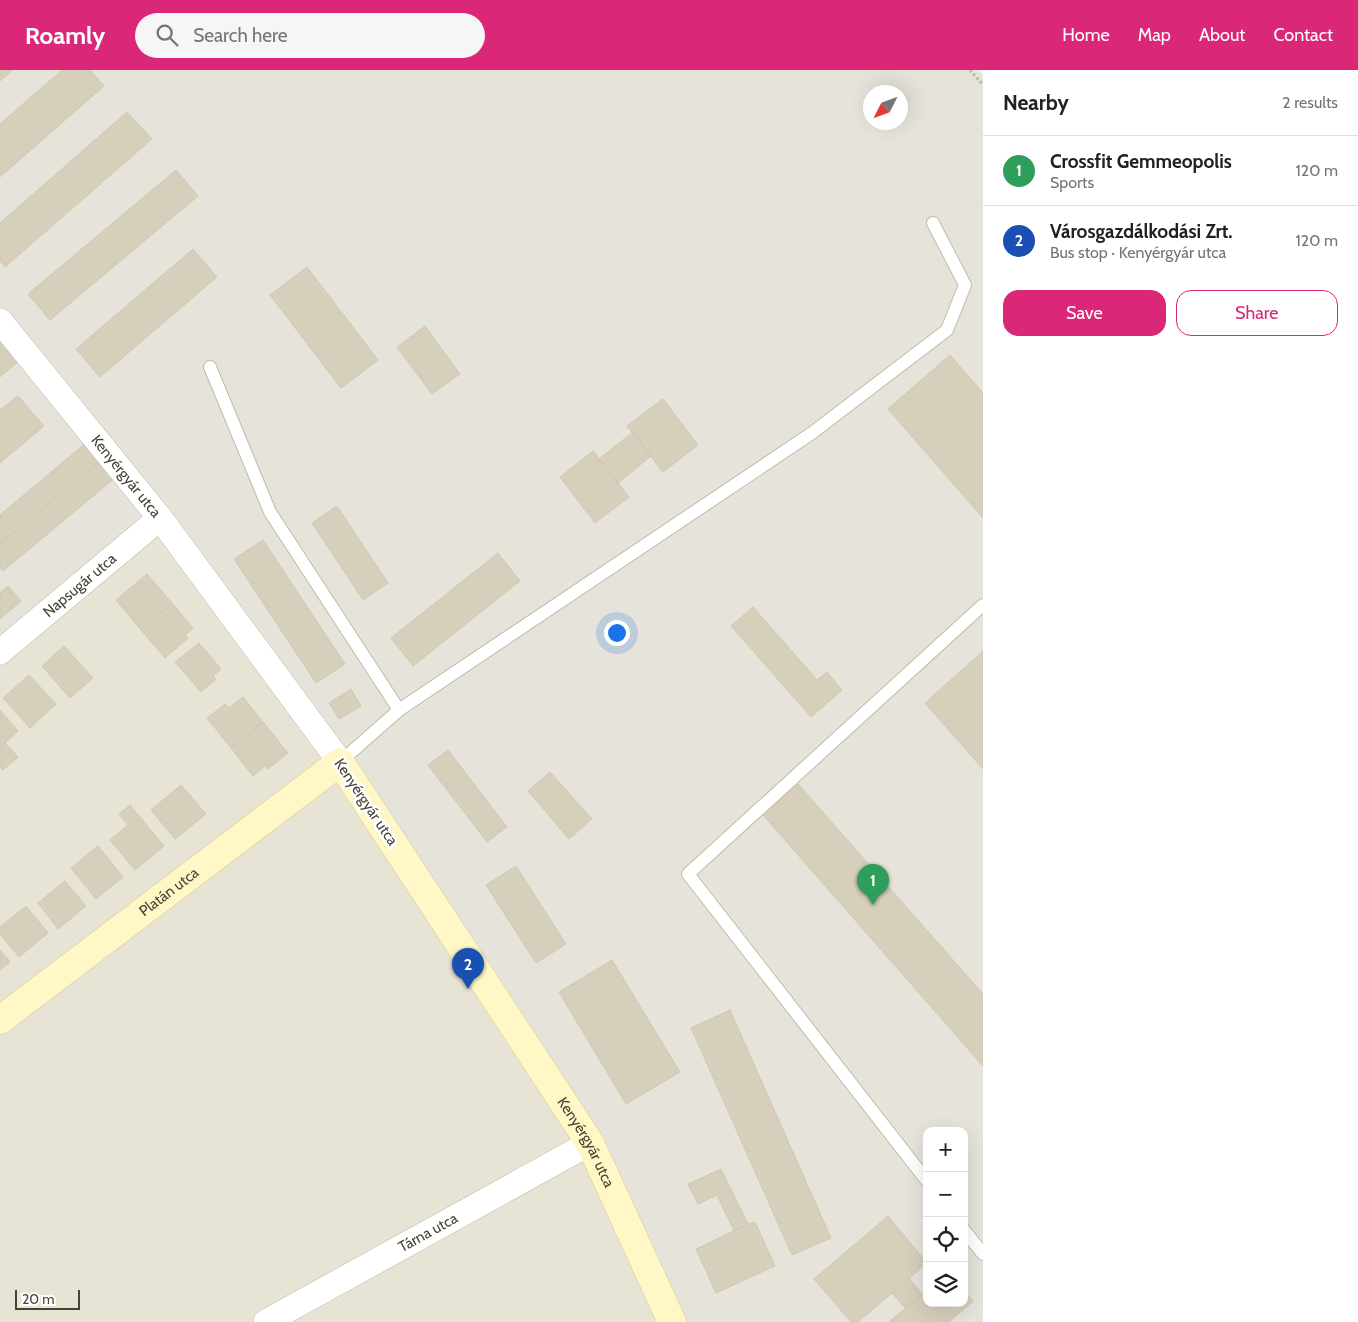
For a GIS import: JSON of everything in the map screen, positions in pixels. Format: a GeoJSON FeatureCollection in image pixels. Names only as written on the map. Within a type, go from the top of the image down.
{"type":"FeatureCollection","features":[{"type":"Feature","properties":{"kind":"street","name":"Kenyérgyár utca"},"geometry":{"type":"LineString","coordinates":[[0,321],[160,518],[340,762],[590,1144],[672,1322]]}},
{"type":"Feature","properties":{"kind":"street","name":"Napsugár utca"},"geometry":{"type":"LineString","coordinates":[[0,652],[160,518]]}},
{"type":"Feature","properties":{"kind":"street","name":"Platán utca"},"geometry":{"type":"LineString","coordinates":[[0,1020],[340,762]]}},
{"type":"Feature","properties":{"kind":"street","name":"Tárna utca"},"geometry":{"type":"LineString","coordinates":[[266,1322],[590,1144]]}},
{"type":"Feature","properties":{"kind":"lane"},"geometry":{"type":"LineString","coordinates":[[340,762],[399,710],[812,433],[948,330],[965,285],[933,223]]}},
{"type":"Feature","properties":{"kind":"lane"},"geometry":{"type":"LineString","coordinates":[[210,367],[270,512],[399,710]]}},
{"type":"Feature","properties":{"kind":"lane"},"geometry":{"type":"LineString","coordinates":[[923,1176],[688,874],[983,605]]}},
{"type":"Feature","properties":{"kind":"lane"},"geometry":{"type":"LineString","coordinates":[[968,1235],[983,1254]]}},
{"type":"Feature","properties":{"kind":"path"},"geometry":{"type":"LineString","coordinates":[[970,70],[983,85]]}},
{"type":"Feature","properties":{"kind":"shaded area"},"geometry":{"type":"Polygon","coordinates":[[[0,70],[978,70],[983,75],[983,1322],[672,1322],[590,1143],[161,519],[20,636],[0,611],[0,70]]]}},
{"type":"Feature","properties":{"kind":"shaded area"},"geometry":{"type":"Polygon","coordinates":[[[160,518],[590,1143],[672,1322],[0,1322],[0,611],[20,636],[160,518]]]}},
{"type":"Feature","properties":{"kind":"building"},"geometry":{"type":"Polygon","coordinates":[[[0,70],[13,70],[0,81],[0,70]]]}},
{"type":"Feature","properties":{"kind":"building"},"geometry":{"type":"Polygon","coordinates":[[[62,70],[90,70],[104,86],[0,177],[0,124],[62,70]]]}},
{"type":"Feature","properties":{"kind":"building"},"geometry":{"type":"Polygon","coordinates":[[[127,112],[152,139],[5,267],[0,261],[0,223],[127,112]]]}},
{"type":"Feature","properties":{"kind":"building"},"geometry":{"type":"Polygon","coordinates":[[[176,170],[198,196],[50,320],[28,294],[176,170]]]}},
{"type":"Feature","properties":{"kind":"building"},"geometry":{"type":"Polygon","coordinates":[[[193,249],[217,277],[100,377],[76,349],[193,249]]]}},
{"type":"Feature","properties":{"kind":"building"},"geometry":{"type":"Polygon","coordinates":[[[307,267],[378,360],[341,388],[270,295],[307,267]]]}},
{"type":"Feature","properties":{"kind":"building"},"geometry":{"type":"Polygon","coordinates":[[[425,326],[460,374],[432,394],[397,347],[425,326]]]}},
{"type":"Feature","properties":{"kind":"building"},"geometry":{"type":"Polygon","coordinates":[[[0,334],[21,359],[0,377],[0,334]]]}},
{"type":"Feature","properties":{"kind":"building"},"geometry":{"type":"Polygon","coordinates":[[[950,355],[983,393],[983,518],[888,409],[950,355]]]}},
{"type":"Feature","properties":{"kind":"building"},"geometry":{"type":"Polygon","coordinates":[[[18,396],[44,426],[0,463],[0,410],[18,396]]]}},
{"type":"Feature","properties":{"kind":"building"},"geometry":{"type":"Polygon","coordinates":[[[663,399],[698,445],[663,472],[627,426],[663,399]]]}},
{"type":"Feature","properties":{"kind":"building"},"geometry":{"type":"Polygon","coordinates":[[[633,432],[651,456],[618,483],[599,459],[633,432]]]}},
{"type":"Feature","properties":{"kind":"building"},"geometry":{"type":"Polygon","coordinates":[[[87,442],[101,460],[0,544],[0,515],[87,442]]]}},
{"type":"Feature","properties":{"kind":"building"},"geometry":{"type":"Polygon","coordinates":[[[593,451],[629,497],[595,523],[560,477],[593,451]]]}},
{"type":"Feature","properties":{"kind":"building"},"geometry":{"type":"Polygon","coordinates":[[[101,460],[116,477],[3,571],[0,567],[0,544],[101,460]]]}},
{"type":"Feature","properties":{"kind":"building"},"geometry":{"type":"Polygon","coordinates":[[[337,506],[388,583],[363,600],[312,523],[337,506]]]}},
{"type":"Feature","properties":{"kind":"building"},"geometry":{"type":"Polygon","coordinates":[[[263,540],[345,664],[316,683],[234,559],[263,540]]]}},
{"type":"Feature","properties":{"kind":"building"},"geometry":{"type":"Polygon","coordinates":[[[498,553],[520,581],[413,666],[391,638],[498,553]]]}},
{"type":"Feature","properties":{"kind":"building"},"geometry":{"type":"Polygon","coordinates":[[[147,574],[172,603],[141,630],[116,600],[147,574]]]}},
{"type":"Feature","properties":{"kind":"building"},"geometry":{"type":"Polygon","coordinates":[[[8,586],[21,601],[0,619],[0,593],[8,586]]]}},
{"type":"Feature","properties":{"kind":"building"},"geometry":{"type":"Polygon","coordinates":[[[172,603],[193,628],[185,635],[188,638],[165,658],[141,630],[172,603]]]}},
{"type":"Feature","properties":{"kind":"building"},"geometry":{"type":"Polygon","coordinates":[[[753,607],[817,680],[827,672],[842,690],[811,717],[731,626],[753,607]]]}},
{"type":"Feature","properties":{"kind":"building"},"geometry":{"type":"Polygon","coordinates":[[[199,643],[221,669],[213,676],[216,679],[201,692],[175,662],[199,643]]]}},
{"type":"Feature","properties":{"kind":"building"},"geometry":{"type":"Polygon","coordinates":[[[64,646],[93,678],[70,698],[42,666],[64,646]]]}},
{"type":"Feature","properties":{"kind":"building"},"geometry":{"type":"Polygon","coordinates":[[[983,651],[983,769],[925,703],[983,651]]]}},
{"type":"Feature","properties":{"kind":"building"},"geometry":{"type":"Polygon","coordinates":[[[29,675],[56,704],[30,728],[3,698],[29,675]]]}},
{"type":"Feature","properties":{"kind":"building"},"geometry":{"type":"Polygon","coordinates":[[[351,689],[361,706],[339,719],[329,703],[351,689]]]}},
{"type":"Feature","properties":{"kind":"building"},"geometry":{"type":"Polygon","coordinates":[[[243,697],[263,722],[231,748],[207,718],[225,704],[229,708],[243,697]]]}},
{"type":"Feature","properties":{"kind":"building"},"geometry":{"type":"Polygon","coordinates":[[[0,710],[18,731],[5,743],[18,757],[3,770],[0,767],[0,710]]]}},
{"type":"Feature","properties":{"kind":"building"},"geometry":{"type":"Polygon","coordinates":[[[263,722],[288,753],[268,769],[265,766],[253,776],[231,748],[263,722]]]}},
{"type":"Feature","properties":{"kind":"building"},"geometry":{"type":"Polygon","coordinates":[[[448,750],[507,827],[487,842],[428,765],[448,750]]]}},
{"type":"Feature","properties":{"kind":"building"},"geometry":{"type":"Polygon","coordinates":[[[550,772],[592,819],[569,839],[528,791],[550,772]]]}},
{"type":"Feature","properties":{"kind":"building"},"geometry":{"type":"Polygon","coordinates":[[[798,784],[983,994],[983,1066],[763,815],[798,784]]]}},
{"type":"Feature","properties":{"kind":"building"},"geometry":{"type":"Polygon","coordinates":[[[181,785],[206,814],[175,839],[151,810],[181,785]]]}},
{"type":"Feature","properties":{"kind":"building"},"geometry":{"type":"Polygon","coordinates":[[[130,805],[164,846],[135,870],[110,840],[128,825],[119,814],[130,805]]]}},
{"type":"Feature","properties":{"kind":"building"},"geometry":{"type":"Polygon","coordinates":[[[98,846],[123,877],[96,899],[71,868],[98,846]]]}},
{"type":"Feature","properties":{"kind":"building"},"geometry":{"type":"Polygon","coordinates":[[[516,866],[566,944],[536,963],[486,885],[516,866]]]}},
{"type":"Feature","properties":{"kind":"building"},"geometry":{"type":"Polygon","coordinates":[[[65,881],[86,906],[58,929],[38,903],[65,881]]]}},
{"type":"Feature","properties":{"kind":"building"},"geometry":{"type":"Polygon","coordinates":[[[26,906],[48,933],[19,957],[0,934],[0,927],[26,906]]]}},
{"type":"Feature","properties":{"kind":"building"},"geometry":{"type":"Polygon","coordinates":[[[0,950],[10,962],[0,970],[0,950]]]}},
{"type":"Feature","properties":{"kind":"building"},"geometry":{"type":"Polygon","coordinates":[[[612,960],[680,1072],[626,1104],[559,992],[612,960]]]}},
{"type":"Feature","properties":{"kind":"building"},"geometry":{"type":"Polygon","coordinates":[[[730,1010],[831,1238],[792,1255],[691,1028],[730,1010]]]}},
{"type":"Feature","properties":{"kind":"building"},"geometry":{"type":"Polygon","coordinates":[[[721,1169],[748,1224],[734,1231],[717,1195],[698,1204],[688,1184],[721,1169]]]}},
{"type":"Feature","properties":{"kind":"building"},"geometry":{"type":"Polygon","coordinates":[[[888,1216],[923,1258],[923,1266],[858,1322],[851,1322],[814,1279],[888,1216]]]}},
{"type":"Feature","properties":{"kind":"building"},"geometry":{"type":"Polygon","coordinates":[[[755,1222],[775,1266],[716,1293],[696,1249],[755,1222]]]}},
{"type":"Feature","properties":{"kind":"building"},"geometry":{"type":"Polygon","coordinates":[[[909,1278],[922,1294],[905,1308],[892,1293],[909,1278]]]}},
{"type":"Feature","properties":{"kind":"building"},"geometry":{"type":"Polygon","coordinates":[[[923,1293],[923,1307],[966,1307],[949,1322],[889,1322],[923,1293]]]}},
{"type":"Feature","properties":{"kind":"building"},"geometry":{"type":"Polygon","coordinates":[[[968,1295],[973,1301],[968,1305],[968,1295]]]}},
{"type":"Feature","properties":{"kind":"place","name":"Crossfit Gemmeopolis"},"geometry":{"type":"Point","coordinates":[873,905]}},
{"type":"Feature","properties":{"kind":"place","name":"Városgazdálkodási Zrt."},"geometry":{"type":"Point","coordinates":[468,989]}}]}
